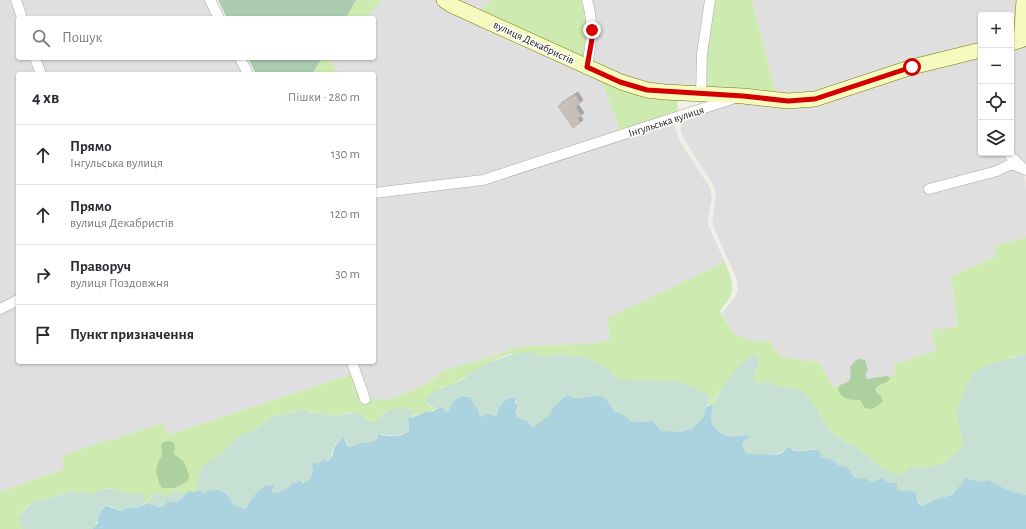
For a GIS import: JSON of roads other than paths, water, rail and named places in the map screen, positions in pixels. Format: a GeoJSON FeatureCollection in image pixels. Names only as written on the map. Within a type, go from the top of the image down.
{"type":"FeatureCollection","features":[{"type":"Feature","properties":{"kind":"street"},"geometry":{"type":"LineString","coordinates":[[16,0],[21,16]]}},
{"type":"Feature","properties":{"kind":"street"},"geometry":{"type":"LineString","coordinates":[[210,0],[218,16]]}},
{"type":"Feature","properties":{"kind":"street","name":"вулиця Декабристів"},"geometry":{"type":"LineString","coordinates":[[444,0],[451,5],[620,82],[647,90],[743,96]]}},
{"type":"Feature","properties":{"kind":"street"},"geometry":{"type":"LineString","coordinates":[[587,0],[592,21],[592,39],[587,67]]}},
{"type":"Feature","properties":{"kind":"street"},"geometry":{"type":"LineString","coordinates":[[701,94],[702,54],[710,0]]}},
{"type":"Feature","properties":{"kind":"street"},"geometry":{"type":"LineString","coordinates":[[1019,41],[1024,0]]}},
{"type":"Feature","properties":{"kind":"street","name":"Інгульська вулиця"},"geometry":{"type":"LineString","coordinates":[[376,193],[483,180],[743,96],[788,101],[815,99],[912,67],[978,51]]}},
{"type":"Feature","properties":{"kind":"street"},"geometry":{"type":"LineString","coordinates":[[36,60],[40,72]]}},
{"type":"Feature","properties":{"kind":"street"},"geometry":{"type":"LineString","coordinates":[[241,60],[247,72]]}},
{"type":"Feature","properties":{"kind":"street"},"geometry":{"type":"LineString","coordinates":[[1004,167],[1008,161],[1009,156]]}},
{"type":"Feature","properties":{"kind":"street"},"geometry":{"type":"LineString","coordinates":[[1010,156],[1024,169]]}},
{"type":"Feature","properties":{"kind":"street"},"geometry":{"type":"LineString","coordinates":[[930,189],[997,171],[1004,167],[1014,165],[1024,169]]}},
{"type":"Feature","properties":{"kind":"street"},"geometry":{"type":"LineString","coordinates":[[0,309],[16,301]]}},
{"type":"Feature","properties":{"kind":"street"},"geometry":{"type":"LineString","coordinates":[[353,364],[365,399]]}},
{"type":"Feature","properties":{"kind":"water"},"geometry":{"type":"Polygon","coordinates":[[[463,396],[470,397],[474,406],[478,408],[478,412],[481,417],[487,414],[496,416],[499,407],[503,403],[508,399],[515,397],[515,403],[518,406],[516,412],[517,418],[526,420],[534,428],[549,415],[552,408],[567,396],[576,398],[594,396],[602,397],[606,399],[614,411],[627,417],[629,421],[652,421],[661,431],[680,432],[693,428],[704,416],[706,407],[711,405],[713,407],[711,420],[716,429],[725,435],[746,435],[749,437],[742,444],[747,454],[775,455],[782,453],[788,447],[796,451],[817,451],[820,452],[821,457],[831,459],[840,466],[846,466],[854,478],[866,479],[872,482],[882,478],[889,483],[895,482],[897,484],[897,489],[902,491],[911,491],[916,494],[918,503],[923,506],[936,499],[952,495],[966,478],[981,482],[988,480],[1011,491],[1026,495],[1026,529],[92,529],[98,523],[100,513],[107,506],[121,511],[149,503],[161,507],[168,501],[176,502],[181,500],[186,493],[190,491],[194,492],[198,490],[201,491],[202,494],[212,490],[219,490],[228,495],[234,505],[246,509],[257,492],[265,486],[275,485],[272,490],[273,492],[277,493],[290,486],[292,482],[296,483],[300,480],[303,483],[310,480],[313,470],[311,464],[319,463],[323,459],[326,461],[329,460],[333,454],[334,447],[341,437],[343,437],[347,445],[350,447],[362,443],[373,442],[377,439],[379,434],[386,436],[399,436],[409,430],[408,419],[441,407],[445,412],[449,412],[450,406],[453,402],[463,396]]]}}]}
